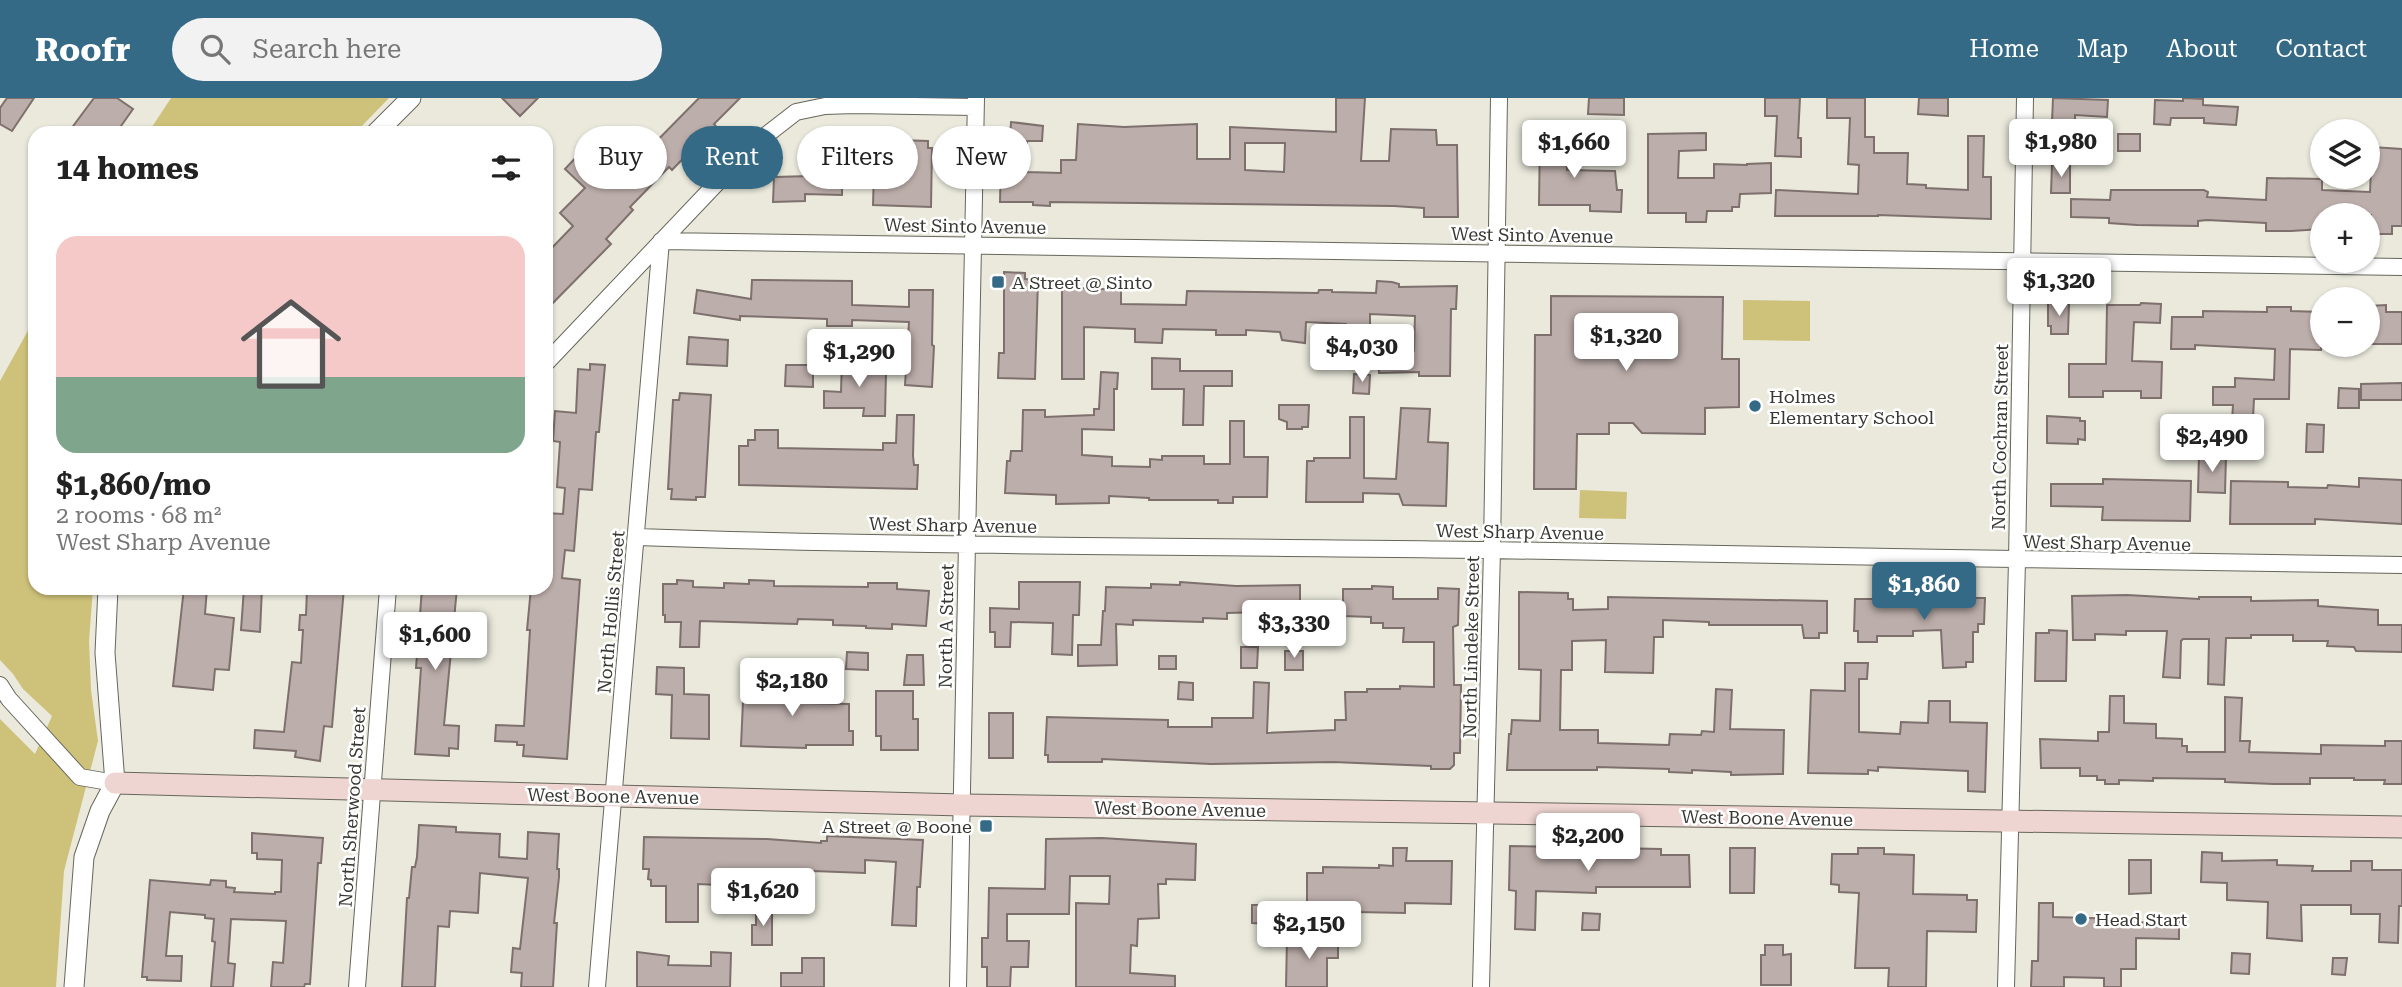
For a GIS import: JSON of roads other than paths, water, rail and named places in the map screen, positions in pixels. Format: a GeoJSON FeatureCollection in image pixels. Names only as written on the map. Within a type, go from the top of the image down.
{"type":"FeatureCollection","features":[{"type":"Feature","properties":{"kind":"main road","name":"West Boone Avenue"},"geometry":{"type":"LineString","coordinates":[[115,783],[962,805],[2402,827]]}},
{"type":"Feature","properties":{"kind":"street"},"geometry":{"type":"LineString","coordinates":[[383,126],[411,98]]}},
{"type":"Feature","properties":{"kind":"street","name":"North Lindeke Street"},"geometry":{"type":"LineString","coordinates":[[1481,987],[1492,550],[1499,98]]}},
{"type":"Feature","properties":{"kind":"street","name":"North Cochran Street"},"geometry":{"type":"LineString","coordinates":[[2006,987],[2025,98]]}},
{"type":"Feature","properties":{"kind":"street"},"geometry":{"type":"LineString","coordinates":[[553,356],[751,147],[796,112],[825,106],[976,102]]}},
{"type":"Feature","properties":{"kind":"street","name":"North A Street"},"geometry":{"type":"LineString","coordinates":[[958,987],[976,102]]}},
{"type":"Feature","properties":{"kind":"street","name":"West Sinto Avenue"},"geometry":{"type":"LineString","coordinates":[[661,241],[2402,267]]}},
{"type":"Feature","properties":{"kind":"street","name":"North Hollis Street"},"geometry":{"type":"LineString","coordinates":[[597,987],[661,241]]}},
{"type":"Feature","properties":{"kind":"street","name":"West Sharp Avenue"},"geometry":{"type":"LineString","coordinates":[[637,537],[967,545],[1492,550],[2017,561],[2402,565]]}},
{"type":"Feature","properties":{"kind":"street"},"geometry":{"type":"LineString","coordinates":[[74,987],[84,856],[100,811],[115,783],[104,653],[108,595]]}},
{"type":"Feature","properties":{"kind":"street","name":"North Sherwood Street"},"geometry":{"type":"LineString","coordinates":[[358,987],[387,595]]}},
{"type":"Feature","properties":{"kind":"street","name":"West Boone Avenue"},"geometry":{"type":"LineString","coordinates":[[0,685],[9,699],[80,777],[115,783]]}},
{"type":"Feature","properties":{"kind":"place","name":"A Street @ Sinto"},"geometry":{"type":"Point","coordinates":[998,282]}},
{"type":"Feature","properties":{"kind":"place","name":"Holmes Elementary School"},"geometry":{"type":"Point","coordinates":[1755,406]}},
{"type":"Feature","properties":{"kind":"place","name":"A Street @ Boone"},"geometry":{"type":"Point","coordinates":[986,826]}},
{"type":"Feature","properties":{"kind":"place","name":"Head Start"},"geometry":{"type":"Point","coordinates":[2081,919]}}]}
